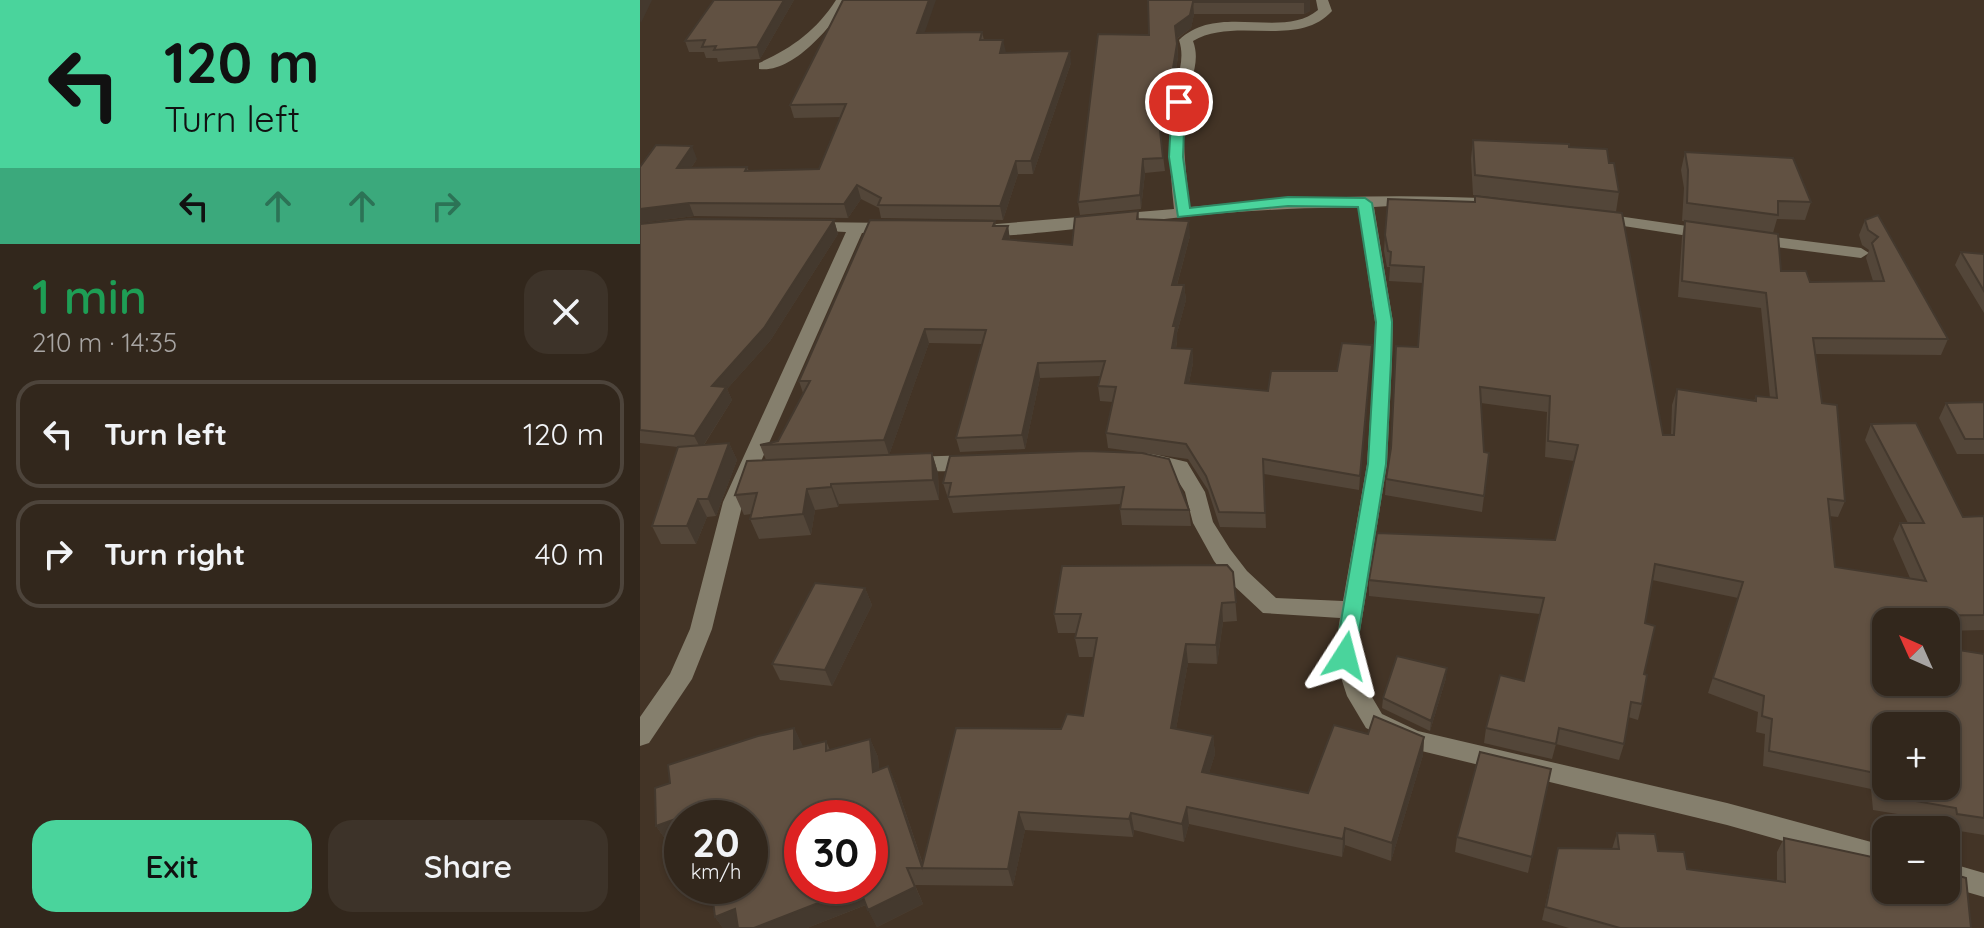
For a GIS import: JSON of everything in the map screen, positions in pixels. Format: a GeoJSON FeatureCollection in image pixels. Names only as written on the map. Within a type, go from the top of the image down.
{"type":"FeatureCollection","features":[{"type":"Feature","properties":{"kind":"street"},"geometry":{"type":"LineString","coordinates":[[764,66],[799,50],[820,35],[842,0]]}},
{"type":"Feature","properties":{"kind":"street"},"geometry":{"type":"LineString","coordinates":[[1183,213],[1176,157],[1179,102],[1191,54],[1186,40],[1216,25],[1308,23],[1325,11],[1322,0]]}},
{"type":"Feature","properties":{"kind":"street"},"geometry":{"type":"LineString","coordinates":[[967,230],[1034,228],[1288,202],[1365,203],[1421,199],[1520,207]]}},
{"type":"Feature","properties":{"kind":"street"},"geometry":{"type":"LineString","coordinates":[[1365,203],[1384,322],[1377,464],[1345,656],[1355,689],[1374,721],[1414,740],[1727,814],[1872,854]]}},
{"type":"Feature","properties":{"kind":"street"},"geometry":{"type":"LineString","coordinates":[[1579,216],[1861,253]]}},
{"type":"Feature","properties":{"kind":"street"},"geometry":{"type":"LineString","coordinates":[[797,226],[904,229]]}},
{"type":"Feature","properties":{"kind":"street"},"geometry":{"type":"LineString","coordinates":[[640,736],[680,679],[701,629],[733,502],[745,471],[802,354],[856,228]]}},
{"type":"Feature","properties":{"kind":"street"},"geometry":{"type":"LineString","coordinates":[[1131,458],[1180,467],[1195,492],[1203,523],[1222,555],[1239,577],[1271,607],[1352,610]]}},
{"type":"Feature","properties":{"kind":"street"},"geometry":{"type":"LineString","coordinates":[[886,465],[995,461]]}},
{"type":"Feature","properties":{"kind":"street"},"geometry":{"type":"LineString","coordinates":[[745,471],[776,470]]}},
{"type":"Feature","properties":{"kind":"street"},"geometry":{"type":"LineString","coordinates":[[1960,878],[1984,885]]}},
{"type":"Feature","properties":{"kind":"building"},"geometry":{"type":"Polygon","coordinates":[[[714,0],[784,0],[757,47],[714,50],[716,46],[702,47],[705,40],[685,41],[714,0]]]}},
{"type":"Feature","properties":{"kind":"building"},"geometry":{"type":"Polygon","coordinates":[[[843,0],[929,0],[917,33],[982,32],[980,40],[1003,40],[1000,53],[1070,51],[1031,161],[1016,161],[1000,206],[878,205],[881,198],[857,185],[844,204],[689,203],[640,209],[640,167],[656,145],[692,146],[677,168],[747,167],[745,171],[819,169],[846,104],[790,105],[843,0]]]}},
{"type":"Feature","properties":{"kind":"building"},"geometry":{"type":"Polygon","coordinates":[[[1148,0],[1307,0],[1193,2],[1190,15],[1175,26],[1177,44],[1166,111],[1158,112],[1163,158],[1143,159],[1140,195],[1078,202],[1098,34],[1149,35],[1148,0]]]}},
{"type":"Feature","properties":{"kind":"building"},"geometry":{"type":"Polygon","coordinates":[[[1473,140],[1569,144],[1569,147],[1607,149],[1609,163],[1614,163],[1619,192],[1475,175],[1473,140]]]}},
{"type":"Feature","properties":{"kind":"building"},"geometry":{"type":"Polygon","coordinates":[[[1685,152],[1793,158],[1811,202],[1778,201],[1778,215],[1687,203],[1685,152]]]}},
{"type":"Feature","properties":{"kind":"building"},"geometry":{"type":"Polygon","coordinates":[[[1475,196],[1622,213],[1663,435],[1674,435],[1677,389],[1756,401],[1756,396],[1777,398],[1766,293],[1682,281],[1685,221],[1778,234],[1781,271],[1806,271],[1810,282],[1884,281],[1872,243],[1878,237],[1868,230],[1865,220],[1878,215],[1948,339],[1813,338],[1822,403],[1837,405],[1845,501],[1828,499],[1835,567],[1926,581],[1900,523],[1924,523],[1871,424],[1916,423],[1963,517],[1984,516],[1984,615],[1960,615],[1960,608],[1872,608],[1872,696],[1960,696],[1960,650],[1984,654],[1984,818],[1957,814],[1956,808],[1910,800],[1960,800],[1960,712],[1872,712],[1872,772],[1769,751],[1772,719],[1762,716],[1764,696],[1713,678],[1743,582],[1655,564],[1645,623],[1655,626],[1644,674],[1647,675],[1642,704],[1631,702],[1624,744],[1559,728],[1556,744],[1486,728],[1500,675],[1524,681],[1544,598],[1369,580],[1377,533],[1555,540],[1578,445],[1548,441],[1550,396],[1480,387],[1484,452],[1489,453],[1484,496],[1386,479],[1391,448],[1396,346],[1418,347],[1424,267],[1390,265],[1391,252],[1388,251],[1385,235],[1388,199],[1475,202],[1475,196]]]}},
{"type":"Feature","properties":{"kind":"building"},"geometry":{"type":"Polygon","coordinates":[[[1138,211],[1137,219],[1189,221],[1172,285],[1184,285],[1173,326],[1176,326],[1172,348],[1192,349],[1185,383],[1268,391],[1271,371],[1337,371],[1342,343],[1372,345],[1360,476],[1263,459],[1265,513],[1219,512],[1206,476],[1186,444],[1106,433],[1116,387],[1098,386],[1105,361],[1038,363],[1022,435],[956,438],[986,330],[925,329],[884,440],[760,445],[778,441],[810,381],[799,381],[870,220],[995,221],[993,226],[1008,226],[1003,239],[1072,245],[1075,217],[1138,211]]]}},
{"type":"Feature","properties":{"kind":"building"},"geometry":{"type":"Polygon","coordinates":[[[689,219],[834,220],[764,328],[712,386],[726,387],[694,436],[640,430],[640,224],[689,219]]]}},
{"type":"Feature","properties":{"kind":"building"},"geometry":{"type":"Polygon","coordinates":[[[1961,252],[1984,254],[1984,291],[1961,252]]]}},
{"type":"Feature","properties":{"kind":"building"},"geometry":{"type":"Polygon","coordinates":[[[1984,402],[1984,439],[1965,439],[1946,403],[1984,402]]]}},
{"type":"Feature","properties":{"kind":"building"},"geometry":{"type":"Polygon","coordinates":[[[729,443],[708,499],[698,499],[687,526],[652,526],[678,447],[729,443]]]}},
{"type":"Feature","properties":{"kind":"building"},"geometry":{"type":"Polygon","coordinates":[[[1086,451],[1142,453],[1169,459],[1189,510],[1120,509],[1124,487],[948,497],[951,483],[943,483],[950,456],[1086,451]]]}},
{"type":"Feature","properties":{"kind":"building"},"geometry":{"type":"Polygon","coordinates":[[[932,453],[933,480],[831,484],[831,487],[807,489],[803,514],[750,519],[757,493],[735,495],[747,461],[932,453]]]}},
{"type":"Feature","properties":{"kind":"building"},"geometry":{"type":"Polygon","coordinates":[[[1227,565],[1233,572],[1236,602],[1222,603],[1216,645],[1186,644],[1171,728],[1213,736],[1202,772],[1308,793],[1334,725],[1368,734],[1374,716],[1424,737],[1392,843],[1345,828],[1343,839],[1187,807],[1182,824],[1131,813],[1129,819],[1019,812],[1008,869],[907,868],[915,887],[888,900],[888,800],[784,800],[784,904],[815,904],[754,928],[738,928],[735,909],[715,917],[713,904],[768,904],[768,800],[664,800],[664,823],[656,826],[655,788],[670,783],[668,765],[758,736],[794,728],[794,749],[826,741],[826,751],[870,739],[873,772],[888,766],[922,867],[956,728],[1061,729],[1067,714],[1083,716],[1097,638],[1075,638],[1081,614],[1054,614],[1062,566],[1227,565]]]}},
{"type":"Feature","properties":{"kind":"building"},"geometry":{"type":"Polygon","coordinates":[[[815,583],[865,588],[825,670],[772,664],[815,583]]]}},
{"type":"Feature","properties":{"kind":"building"},"geometry":{"type":"Polygon","coordinates":[[[1397,656],[1447,668],[1431,721],[1383,698],[1397,656]]]}},
{"type":"Feature","properties":{"kind":"building"},"geometry":{"type":"Polygon","coordinates":[[[1480,752],[1551,769],[1532,857],[1457,837],[1480,752]]]}},
{"type":"Feature","properties":{"kind":"building"},"geometry":{"type":"Polygon","coordinates":[[[1617,833],[1655,834],[1658,851],[1684,852],[1687,869],[1785,882],[1784,838],[1872,857],[1872,904],[1960,904],[1960,876],[1966,878],[1971,928],[1620,928],[1546,907],[1558,848],[1619,849],[1617,833]]]}},
{"type":"Feature","properties":{"kind":"building"},"geometry":{"type":"Polygon","coordinates":[[[866,904],[880,904],[868,910],[866,904]]]}},
{"type":"Feature","properties":{"kind":"route"},"geometry":{"type":"LineString","coordinates":[[1179,102],[1176,157],[1183,213],[1288,202],[1365,203],[1384,322],[1383,360],[1377,464],[1345,656]]}}]}
